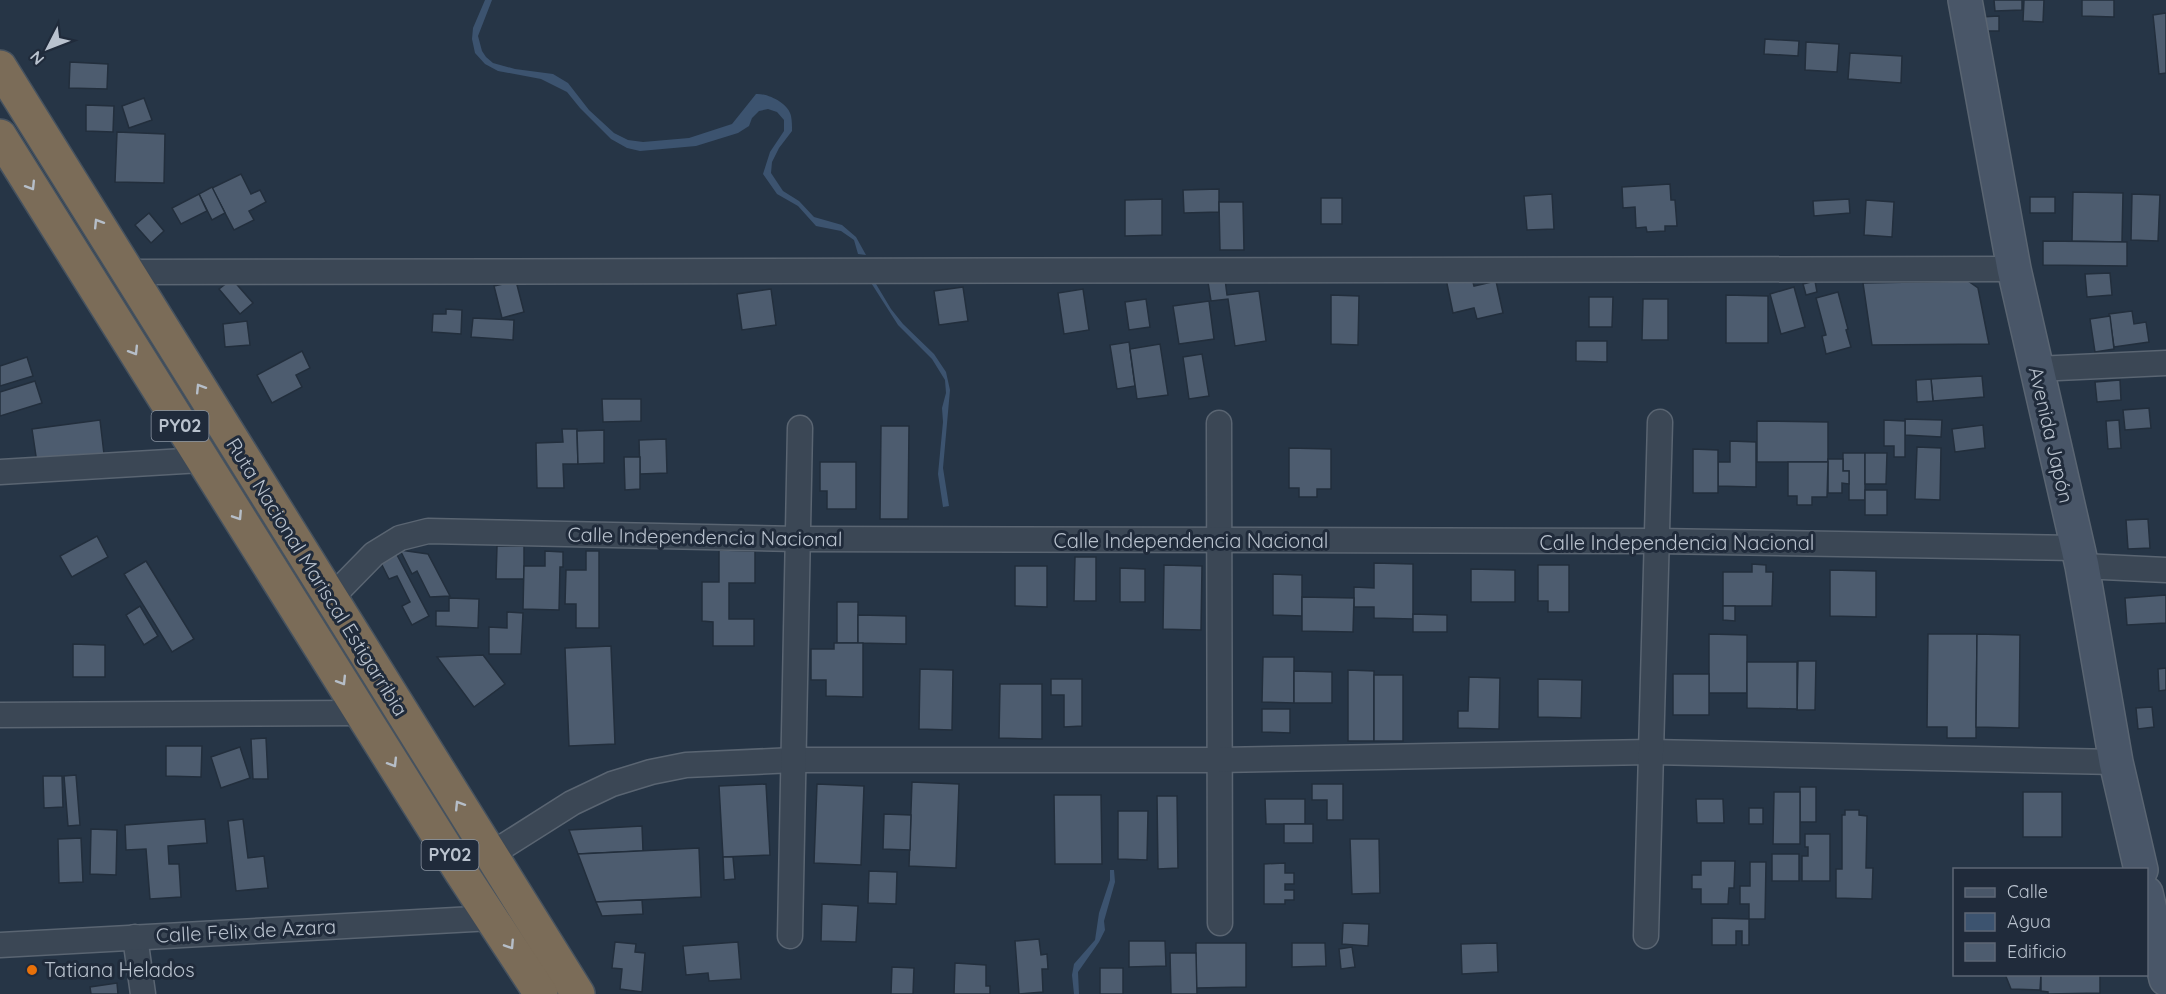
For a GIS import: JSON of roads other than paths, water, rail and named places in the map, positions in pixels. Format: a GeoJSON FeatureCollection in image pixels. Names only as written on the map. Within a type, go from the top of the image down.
{"type":"FeatureCollection","features":[{"type":"Feature","properties":{"kind":"highway","name":"Ruta Nacional Mariscal Estigarribia"},"geometry":{"type":"LineString","coordinates":[[0,67],[578,994]]}},
{"type":"Feature","properties":{"kind":"highway","name":"Ruta Nacional Mariscal Estigarribia"},"geometry":{"type":"LineString","coordinates":[[0,136],[201,460],[363,713],[461,872],[541,994]]}},
{"type":"Feature","properties":{"kind":"street","name":"Avenida Japón"},"geometry":{"type":"LineString","coordinates":[[1965,0],[2014,269],[2079,557],[2116,762],[2141,868]]}},
{"type":"Feature","properties":{"kind":"street"},"geometry":{"type":"LineString","coordinates":[[129,272],[2014,269]]}},
{"type":"Feature","properties":{"kind":"street"},"geometry":{"type":"LineString","coordinates":[[2036,369],[2166,363]]}},
{"type":"Feature","properties":{"kind":"street"},"geometry":{"type":"LineString","coordinates":[[1646,936],[1660,422]]}},
{"type":"Feature","properties":{"kind":"street"},"geometry":{"type":"LineString","coordinates":[[1219,423],[1220,923]]}},
{"type":"Feature","properties":{"kind":"street"},"geometry":{"type":"LineString","coordinates":[[790,936],[800,428]]}},
{"type":"Feature","properties":{"kind":"street"},"geometry":{"type":"LineString","coordinates":[[0,472],[201,460]]}},
{"type":"Feature","properties":{"kind":"street","name":"Calle Independencia Nacional"},"geometry":{"type":"LineString","coordinates":[[330,599],[374,554],[400,538],[428,531],[798,539],[1656,541],[2079,557],[2166,570]]}},
{"type":"Feature","properties":{"kind":"street"},"geometry":{"type":"LineString","coordinates":[[0,715],[363,713]]}},
{"type":"Feature","properties":{"kind":"street"},"geometry":{"type":"LineString","coordinates":[[490,855],[572,803],[622,781],[686,765],[794,760],[1219,760],[1651,752],[2116,762]]}},
{"type":"Feature","properties":{"kind":"street"},"geometry":{"type":"LineString","coordinates":[[2148,902],[2166,979]]}},
{"type":"Feature","properties":{"kind":"street","name":"Calle Felix de Azara"},"geometry":{"type":"LineString","coordinates":[[0,945],[492,918]]}},
{"type":"Feature","properties":{"kind":"street"},"geometry":{"type":"LineString","coordinates":[[135,937],[143,994]]}},
{"type":"Feature","properties":{"kind":"water"},"geometry":{"type":"Polygon","coordinates":[[[485,0],[492,0],[478,36],[486,57],[493,63],[515,69],[553,74],[568,83],[589,110],[614,133],[628,140],[643,142],[689,138],[732,124],[756,94],[777,100],[789,112],[792,131],[772,162],[771,173],[783,191],[799,201],[814,217],[842,225],[856,237],[866,255],[858,254],[854,240],[841,231],[816,226],[798,206],[777,194],[763,174],[770,152],[784,131],[784,120],[777,112],[768,109],[759,111],[752,118],[749,126],[738,133],[696,146],[640,151],[627,148],[611,139],[567,92],[541,79],[498,71],[485,64],[475,53],[472,39],[473,28],[485,0]]]}},
{"type":"Feature","properties":{"kind":"water"},"geometry":{"type":"Polygon","coordinates":[[[868,278],[873,279],[891,309],[934,354],[946,372],[950,390],[943,468],[949,506],[943,507],[938,474],[943,422],[942,408],[946,393],[945,380],[932,359],[898,325],[868,278]]]}},
{"type":"Feature","properties":{"kind":"water"},"geometry":{"type":"Polygon","coordinates":[[[1110,870],[1114,870],[1115,882],[1104,921],[1105,930],[1078,972],[1079,994],[1074,994],[1072,975],[1074,964],[1095,940],[1099,913],[1110,880],[1110,870]]]}},
{"type":"Feature","properties":{"kind":"place","name":"Tatiana Helados"},"geometry":{"type":"Point","coordinates":[32,970]}}]}
